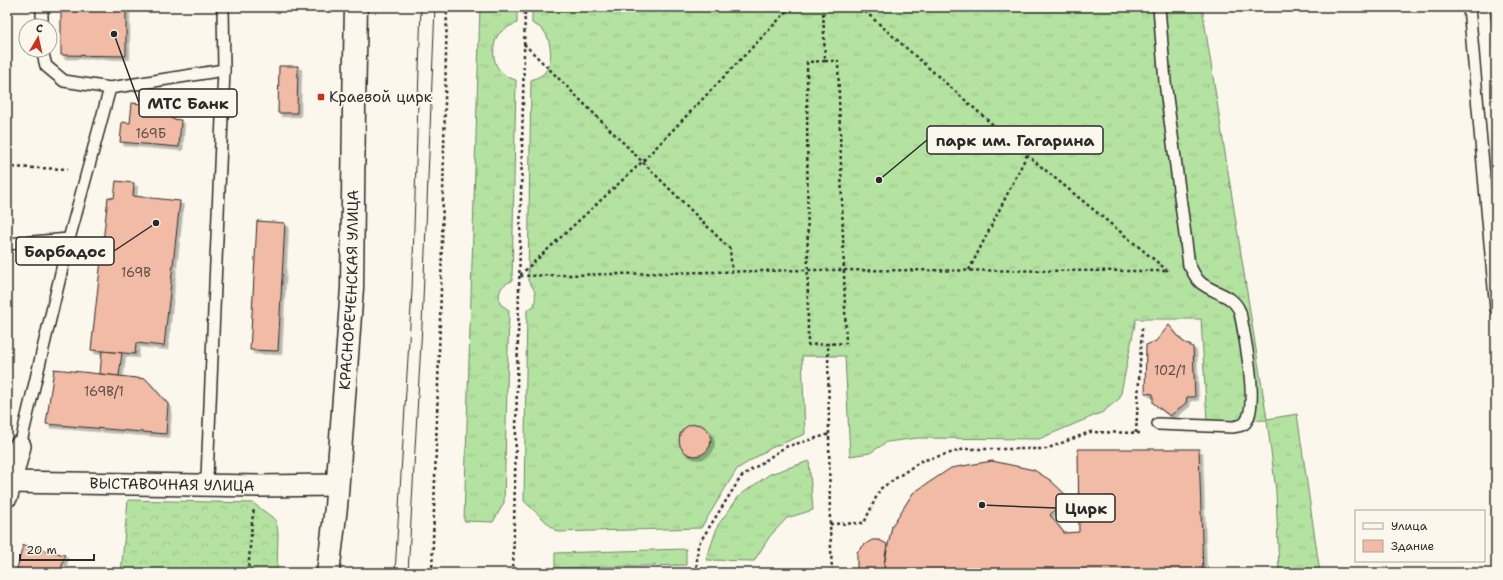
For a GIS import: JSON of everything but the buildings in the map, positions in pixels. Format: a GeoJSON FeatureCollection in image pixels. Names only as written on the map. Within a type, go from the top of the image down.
{"type":"FeatureCollection","features":[{"type":"Feature","properties":{"kind":"main road","name":"КРАСНОРЕЧЕНСКАЯ УЛИЦА"},"geometry":{"type":"LineString","coordinates":[[328,573],[337,486],[352,288],[356,7]]}},
{"type":"Feature","properties":{"kind":"street"},"geometry":{"type":"LineString","coordinates":[[8,487],[20,446]]}},
{"type":"Feature","properties":{"kind":"street","name":"ВЫСТАВОЧНАЯ УЛИЦА"},"geometry":{"type":"LineString","coordinates":[[8,487],[337,486]]}},
{"type":"Feature","properties":{"kind":"lane"},"geometry":{"type":"LineString","coordinates":[[42,7],[42,18]]}},
{"type":"Feature","properties":{"kind":"lane"},"geometry":{"type":"LineString","coordinates":[[207,477],[224,70],[223,7]]}},
{"type":"Feature","properties":{"kind":"lane"},"geometry":{"type":"LineString","coordinates":[[1158,424],[1240,426],[1245,423],[1250,412],[1251,402],[1251,376],[1240,312],[1237,304],[1203,285],[1198,280],[1189,265],[1165,82],[1159,7]]}},
{"type":"Feature","properties":{"kind":"lane"},"geometry":{"type":"LineString","coordinates":[[1469,7],[1496,310]]}},
{"type":"Feature","properties":{"kind":"lane"},"geometry":{"type":"LineString","coordinates":[[44,58],[46,66],[64,80],[110,88],[224,70]]}},
{"type":"Feature","properties":{"kind":"lane"},"geometry":{"type":"LineString","coordinates":[[20,446],[69,239],[110,88]]}},
{"type":"Feature","properties":{"kind":"lane"},"geometry":{"type":"LineString","coordinates":[[7,244],[69,239]]}},
{"type":"Feature","properties":{"kind":"path"},"geometry":{"type":"LineString","coordinates":[[432,573],[441,289],[447,7]]}},
{"type":"Feature","properties":{"kind":"path"},"geometry":{"type":"LineString","coordinates":[[513,573],[525,7]]}},
{"type":"Feature","properties":{"kind":"path"},"geometry":{"type":"LineString","coordinates":[[519,276],[642,162],[791,7]]}},
{"type":"Feature","properties":{"kind":"path"},"geometry":{"type":"LineString","coordinates":[[823,7],[825,61]]}},
{"type":"Feature","properties":{"kind":"path"},"geometry":{"type":"LineString","coordinates":[[519,276],[807,270],[1168,271],[1027,154],[860,7]]}},
{"type":"Feature","properties":{"kind":"path"},"geometry":{"type":"LineString","coordinates":[[524,43],[730,249],[732,272]]}},
{"type":"Feature","properties":{"kind":"path"},"geometry":{"type":"LineString","coordinates":[[825,61],[838,61],[846,343],[808,345],[808,62],[825,61]]}},
{"type":"Feature","properties":{"kind":"path"},"geometry":{"type":"LineString","coordinates":[[968,270],[1027,154]]}},
{"type":"Feature","properties":{"kind":"path"},"geometry":{"type":"LineString","coordinates":[[7,167],[88,170]]}},
{"type":"Feature","properties":{"kind":"path"},"geometry":{"type":"LineString","coordinates":[[1136,433],[1142,328]]}},
{"type":"Feature","properties":{"kind":"path"},"geometry":{"type":"LineString","coordinates":[[828,344],[832,573]]}},
{"type":"Feature","properties":{"kind":"path"},"geometry":{"type":"LineString","coordinates":[[830,524],[864,522],[880,489],[921,461],[965,449],[1046,450],[1090,432],[1144,433]]}},
{"type":"Feature","properties":{"kind":"path"},"geometry":{"type":"LineString","coordinates":[[696,573],[698,545],[741,477],[785,447],[830,434]]}},
{"type":"Feature","properties":{"kind":"path"},"geometry":{"type":"LineString","coordinates":[[248,573],[252,522],[259,486]]}},
{"type":"Feature","properties":{"kind":"green space"},"geometry":{"type":"Polygon","coordinates":[[[480,7],[517,7],[517,23],[498,35],[494,47],[494,59],[498,68],[506,76],[516,80],[512,281],[502,287],[499,296],[500,304],[509,310],[504,503],[493,522],[464,521],[480,7]]]}},
{"type":"Feature","properties":{"kind":"green space"},"geometry":{"type":"Polygon","coordinates":[[[532,7],[1202,7],[1267,419],[1297,414],[1320,573],[1279,573],[1276,491],[1267,420],[1207,422],[1201,319],[1136,319],[1120,398],[1103,412],[1039,439],[918,438],[887,442],[870,453],[850,456],[845,356],[802,356],[805,434],[771,448],[737,469],[701,528],[557,532],[524,501],[527,310],[534,306],[535,299],[534,290],[528,281],[531,80],[539,77],[547,70],[550,59],[550,46],[546,34],[542,29],[532,23],[532,7]]]}},
{"type":"Feature","properties":{"kind":"green space"},"geometry":{"type":"Polygon","coordinates":[[[809,461],[813,510],[787,518],[770,536],[754,561],[706,560],[718,525],[740,495],[770,474],[809,461]]]}},
{"type":"Feature","properties":{"kind":"green space"},"geometry":{"type":"Polygon","coordinates":[[[128,500],[253,503],[276,520],[278,533],[277,573],[121,573],[128,500]]]}},
{"type":"Feature","properties":{"kind":"green space"},"geometry":{"type":"Polygon","coordinates":[[[686,549],[686,565],[555,568],[555,553],[686,549]]]}},
{"type":"Feature","properties":{"kind":"tram line"},"geometry":{"type":"LineString","coordinates":[[395,573],[412,291],[421,7]]}},
{"type":"Feature","properties":{"kind":"tram line"},"geometry":{"type":"LineString","coordinates":[[408,573],[422,325],[435,7]]}},
{"type":"Feature","properties":{"kind":"place","name":"МТС Банк"},"geometry":{"type":"Point","coordinates":[114,34]}},
{"type":"Feature","properties":{"kind":"place","name":"Краевой цирк"},"geometry":{"type":"Point","coordinates":[321,97]}},
{"type":"Feature","properties":{"kind":"place","name":"парк им. Гагарина"},"geometry":{"type":"Point","coordinates":[879,180]}},
{"type":"Feature","properties":{"kind":"place","name":"Барбадос"},"geometry":{"type":"Point","coordinates":[156,223]}},
{"type":"Feature","properties":{"kind":"place","name":"Цирк"},"geometry":{"type":"Point","coordinates":[982,505]}}]}
